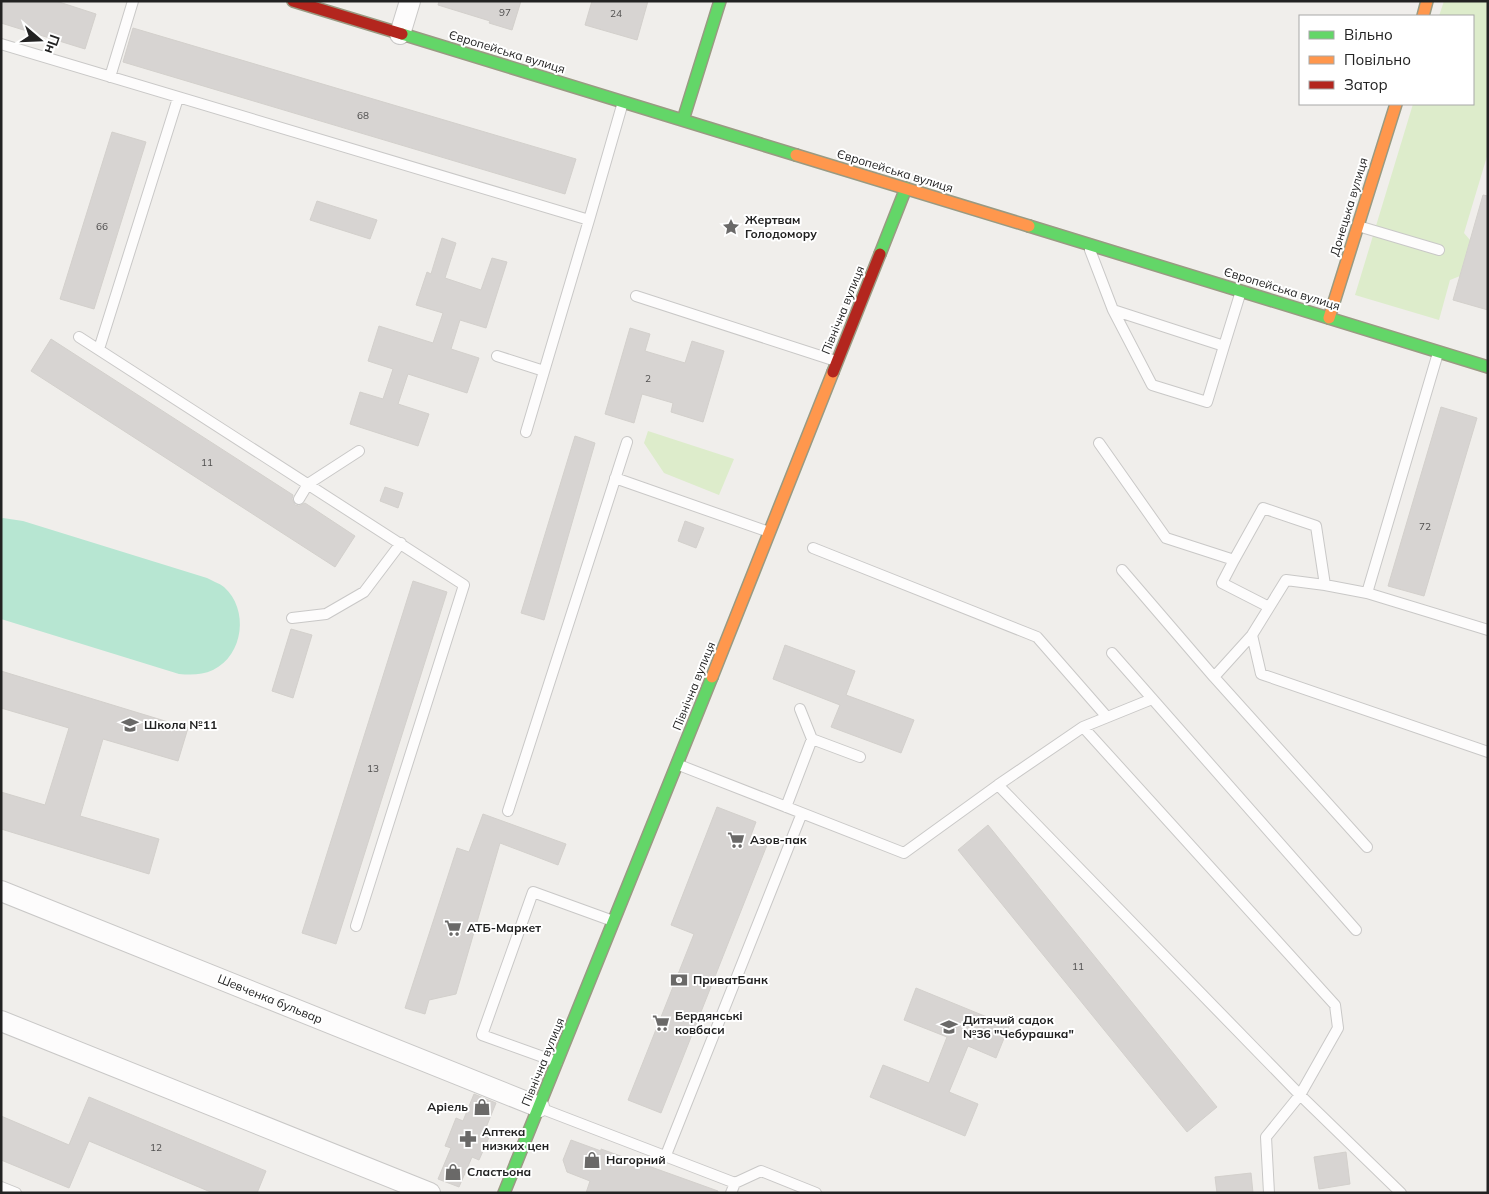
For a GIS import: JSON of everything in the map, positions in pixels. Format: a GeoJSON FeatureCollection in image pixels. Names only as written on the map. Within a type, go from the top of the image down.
{"type":"FeatureCollection","features":[{"type":"Feature","properties":{"kind":"street","name":"Європейська вулиця"},"geometry":{"type":"LineString","coordinates":[[293,1],[1488,367]]}},
{"type":"Feature","properties":{"kind":"street"},"geometry":{"type":"LineString","coordinates":[[400,34],[410,1]]}},
{"type":"Feature","properties":{"kind":"street"},"geometry":{"type":"LineString","coordinates":[[683,120],[720,1]]}},
{"type":"Feature","properties":{"kind":"street"},"geometry":{"type":"LineString","coordinates":[[1423,15],[1427,1]]}},
{"type":"Feature","properties":{"kind":"street","name":"Донецька вулиця"},"geometry":{"type":"LineString","coordinates":[[1329,318],[1396,105]]}},
{"type":"Feature","properties":{"kind":"street","name":"Північна вулиця"},"geometry":{"type":"LineString","coordinates":[[504,1193],[678,764],[906,188]]}},
{"type":"Feature","properties":{"kind":"street","name":"Шевченка бульвар"},"geometry":{"type":"LineString","coordinates":[[1,891],[539,1107]]}},
{"type":"Feature","properties":{"kind":"street"},"geometry":{"type":"LineString","coordinates":[[1,1021],[430,1193]]}},
{"type":"Feature","properties":{"kind":"lane"},"geometry":{"type":"LineString","coordinates":[[110,78],[133,1]]}},
{"type":"Feature","properties":{"kind":"lane"},"geometry":{"type":"LineString","coordinates":[[1,44],[589,220]]}},
{"type":"Feature","properties":{"kind":"lane"},"geometry":{"type":"LineString","coordinates":[[100,349],[178,98]]}},
{"type":"Feature","properties":{"kind":"lane"},"geometry":{"type":"LineString","coordinates":[[526,432],[623,102]]}},
{"type":"Feature","properties":{"kind":"lane"},"geometry":{"type":"LineString","coordinates":[[1358,226],[1439,250]]}},
{"type":"Feature","properties":{"kind":"lane"},"geometry":{"type":"LineString","coordinates":[[1088,244],[1113,310],[1152,385],[1206,402],[1241,291]]}},
{"type":"Feature","properties":{"kind":"lane"},"geometry":{"type":"LineString","coordinates":[[636,296],[837,361]]}},
{"type":"Feature","properties":{"kind":"lane"},"geometry":{"type":"LineString","coordinates":[[1113,310],[1224,346]]}},
{"type":"Feature","properties":{"kind":"lane"},"geometry":{"type":"LineString","coordinates":[[80,337],[464,585],[356,926]]}},
{"type":"Feature","properties":{"kind":"lane"},"geometry":{"type":"LineString","coordinates":[[1367,593],[1438,352]]}},
{"type":"Feature","properties":{"kind":"lane"},"geometry":{"type":"LineString","coordinates":[[496,356],[544,371]]}},
{"type":"Feature","properties":{"kind":"lane"},"geometry":{"type":"LineString","coordinates":[[508,810],[626,442]]}},
{"type":"Feature","properties":{"kind":"lane"},"geometry":{"type":"LineString","coordinates":[[1099,443],[1166,538],[1234,560]]}},
{"type":"Feature","properties":{"kind":"lane"},"geometry":{"type":"LineString","coordinates":[[298,499],[308,484],[358,451]]}},
{"type":"Feature","properties":{"kind":"lane"},"geometry":{"type":"LineString","coordinates":[[615,478],[770,532]]}},
{"type":"Feature","properties":{"kind":"lane"},"geometry":{"type":"LineString","coordinates":[[1269,607],[1222,583],[1263,508],[1316,526],[1325,585]]}},
{"type":"Feature","properties":{"kind":"lane"},"geometry":{"type":"LineString","coordinates":[[292,618],[326,614],[364,592],[400,543]]}},
{"type":"Feature","properties":{"kind":"lane"},"geometry":{"type":"LineString","coordinates":[[813,548],[1036,637],[1107,717]]}},
{"type":"Feature","properties":{"kind":"lane"},"geometry":{"type":"LineString","coordinates":[[1122,570],[1214,677],[1367,847]]}},
{"type":"Feature","properties":{"kind":"lane"},"geometry":{"type":"LineString","coordinates":[[1214,677],[1252,634],[1286,580],[1367,593],[1488,630]]}},
{"type":"Feature","properties":{"kind":"lane"},"geometry":{"type":"LineString","coordinates":[[1252,634],[1261,674],[1488,752]]}},
{"type":"Feature","properties":{"kind":"lane"},"geometry":{"type":"LineString","coordinates":[[1112,653],[1356,930]]}},
{"type":"Feature","properties":{"kind":"lane"},"geometry":{"type":"LineString","coordinates":[[678,764],[904,853],[1082,727],[1152,699]]}},
{"type":"Feature","properties":{"kind":"lane"},"geometry":{"type":"LineString","coordinates":[[786,807],[812,739],[800,709]]}},
{"type":"Feature","properties":{"kind":"lane"},"geometry":{"type":"LineString","coordinates":[[1082,727],[1335,1005],[1338,1028],[1300,1095],[1266,1137],[1269,1193]]}},
{"type":"Feature","properties":{"kind":"lane"},"geometry":{"type":"LineString","coordinates":[[812,739],[860,758]]}},
{"type":"Feature","properties":{"kind":"lane"},"geometry":{"type":"LineString","coordinates":[[998,785],[1300,1095],[1401,1193]]}},
{"type":"Feature","properties":{"kind":"lane"},"geometry":{"type":"LineString","coordinates":[[666,1155],[802,814]]}},
{"type":"Feature","properties":{"kind":"lane"},"geometry":{"type":"LineString","coordinates":[[557,1062],[482,1034],[533,892],[614,922]]}},
{"type":"Feature","properties":{"kind":"lane"},"geometry":{"type":"LineString","coordinates":[[539,1107],[666,1155],[733,1188],[760,1171],[816,1193]]}},
{"type":"Feature","properties":{"kind":"lane"},"geometry":{"type":"LineString","coordinates":[[1,1187],[16,1193]]}},
{"type":"Feature","properties":{"kind":"green space"},"geometry":{"type":"Polygon","coordinates":[[[1444,1],[1488,1],[1488,153],[1464,233],[1470,240],[1460,276],[1450,280],[1439,320],[1355,295],[1413,105],[1474,105],[1474,15],[1439,15],[1444,1]]]}},
{"type":"Feature","properties":{"kind":"green space"},"geometry":{"type":"Polygon","coordinates":[[[648,431],[734,459],[719,495],[664,473],[644,443],[648,431]]]}},
{"type":"Feature","properties":{"kind":"green space"},"geometry":{"type":"Polygon","coordinates":[[[1,519],[23,521],[207,578],[220,584],[232,596],[240,619],[237,643],[231,654],[223,663],[209,672],[179,674],[1,619],[1,519]]]}},
{"type":"Feature","properties":{"kind":"building"},"geometry":{"type":"Polygon","coordinates":[[[1,1],[56,1],[96,14],[85,49],[1,23],[1,1]]]}},
{"type":"Feature","properties":{"kind":"building"},"geometry":{"type":"Polygon","coordinates":[[[439,1],[521,1],[512,30],[438,5],[439,1]]]}},
{"type":"Feature","properties":{"kind":"building"},"geometry":{"type":"Polygon","coordinates":[[[592,1],[648,1],[637,40],[585,25],[592,1]]]}},
{"type":"Feature","properties":{"kind":"building"},"geometry":{"type":"Polygon","coordinates":[[[133,28],[576,159],[565,194],[123,62],[133,28]]]}},
{"type":"Feature","properties":{"kind":"building"},"geometry":{"type":"Polygon","coordinates":[[[112,132],[146,142],[94,309],[60,299],[112,132]]]}},
{"type":"Feature","properties":{"kind":"building"},"geometry":{"type":"Polygon","coordinates":[[[1483,195],[1488,196],[1488,310],[1453,300],[1483,195]]]}},
{"type":"Feature","properties":{"kind":"building"},"geometry":{"type":"Polygon","coordinates":[[[317,201],[377,220],[370,239],[310,220],[317,201]]]}},
{"type":"Feature","properties":{"kind":"building"},"geometry":{"type":"Polygon","coordinates":[[[442,238],[456,243],[445,278],[481,290],[492,258],[507,262],[486,328],[460,320],[451,349],[479,358],[467,393],[408,374],[398,404],[429,414],[418,446],[350,424],[360,392],[383,399],[393,369],[368,361],[379,326],[433,343],[443,313],[416,305],[427,272],[431,274],[442,238]]]}},
{"type":"Feature","properties":{"kind":"building"},"geometry":{"type":"Polygon","coordinates":[[[630,328],[650,334],[645,351],[685,363],[692,341],[724,351],[703,422],[671,412],[673,403],[642,394],[634,423],[605,414],[630,328]]]}},
{"type":"Feature","properties":{"kind":"building"},"geometry":{"type":"Polygon","coordinates":[[[51,339],[293,495],[292,499],[295,505],[299,506],[305,503],[355,536],[335,567],[31,371],[51,339]]]}},
{"type":"Feature","properties":{"kind":"building"},"geometry":{"type":"Polygon","coordinates":[[[1441,407],[1477,418],[1424,596],[1388,586],[1441,407]]]}},
{"type":"Feature","properties":{"kind":"building"},"geometry":{"type":"Polygon","coordinates":[[[575,436],[595,443],[544,620],[521,613],[575,436]]]}},
{"type":"Feature","properties":{"kind":"building"},"geometry":{"type":"Polygon","coordinates":[[[385,487],[403,493],[398,508],[380,501],[385,487]]]}},
{"type":"Feature","properties":{"kind":"building"},"geometry":{"type":"Polygon","coordinates":[[[685,521],[704,528],[696,548],[678,541],[685,521]]]}},
{"type":"Feature","properties":{"kind":"building"},"geometry":{"type":"Polygon","coordinates":[[[413,581],[447,592],[336,944],[302,933],[413,581]]]}},
{"type":"Feature","properties":{"kind":"building"},"geometry":{"type":"Polygon","coordinates":[[[291,629],[312,635],[293,698],[272,691],[291,629]]]}},
{"type":"Feature","properties":{"kind":"building"},"geometry":{"type":"Polygon","coordinates":[[[785,645],[855,671],[846,695],[914,720],[901,753],[831,727],[840,705],[773,679],[785,645]]]}},
{"type":"Feature","properties":{"kind":"building"},"geometry":{"type":"Polygon","coordinates":[[[1,671],[188,728],[178,761],[103,739],[80,816],[159,839],[149,874],[1,829],[1,792],[45,805],[69,728],[1,708],[1,671]]]}},
{"type":"Feature","properties":{"kind":"building"},"geometry":{"type":"Polygon","coordinates":[[[717,807],[756,822],[750,838],[767,845],[661,1113],[628,1100],[694,934],[671,925],[717,807]]]}},
{"type":"Feature","properties":{"kind":"building","name":"АТБ-Маркет"},"geometry":{"type":"Polygon","coordinates":[[[483,814],[566,844],[558,865],[500,843],[456,994],[429,1000],[425,1014],[405,1008],[457,848],[469,852],[483,814]]]}},
{"type":"Feature","properties":{"kind":"building"},"geometry":{"type":"Polygon","coordinates":[[[988,825],[1217,1107],[1187,1132],[958,850],[988,825]]]}},
{"type":"Feature","properties":{"kind":"building"},"geometry":{"type":"Polygon","coordinates":[[[916,988],[1009,1026],[996,1058],[968,1046],[949,1092],[978,1104],[965,1136],[870,1097],[883,1065],[929,1083],[947,1037],[904,1020],[916,988]]]}},
{"type":"Feature","properties":{"kind":"building"},"geometry":{"type":"Polygon","coordinates":[[[474,1094],[496,1103],[485,1130],[491,1133],[479,1160],[472,1157],[459,1187],[438,1179],[451,1148],[445,1146],[456,1118],[463,1121],[474,1094]]]}},
{"type":"Feature","properties":{"kind":"building"},"geometry":{"type":"Polygon","coordinates":[[[89,1097],[266,1171],[257,1193],[213,1193],[89,1141],[69,1188],[1,1160],[1,1116],[69,1145],[89,1097]]]}},
{"type":"Feature","properties":{"kind":"building","name":"Нагорний"},"geometry":{"type":"Polygon","coordinates":[[[571,1140],[718,1191],[718,1193],[586,1193],[590,1181],[567,1172],[563,1160],[571,1140]]]}},
{"type":"Feature","properties":{"kind":"building"},"geometry":{"type":"Polygon","coordinates":[[[1346,1152],[1350,1184],[1319,1189],[1314,1157],[1346,1152]]]}},
{"type":"Feature","properties":{"kind":"building"},"geometry":{"type":"Polygon","coordinates":[[[1251,1173],[1253,1193],[1217,1193],[1215,1177],[1251,1173]]]}},
{"type":"Feature","properties":{"kind":"traffic: fast"},"geometry":{"type":"LineString","coordinates":[[683,120],[720,1]]}},
{"type":"Feature","properties":{"kind":"traffic: fast"},"geometry":{"type":"LineString","coordinates":[[402,34],[796,155]]}},
{"type":"Feature","properties":{"kind":"traffic: fast"},"geometry":{"type":"LineString","coordinates":[[880,254],[906,188]]}},
{"type":"Feature","properties":{"kind":"traffic: fast"},"geometry":{"type":"LineString","coordinates":[[1029,226],[1488,367]]}},
{"type":"Feature","properties":{"kind":"traffic: fast"},"geometry":{"type":"LineString","coordinates":[[504,1193],[712,677]]}},
{"type":"Feature","properties":{"kind":"traffic: slow"},"geometry":{"type":"LineString","coordinates":[[1423,15],[1427,1]]}},
{"type":"Feature","properties":{"kind":"traffic: slow"},"geometry":{"type":"LineString","coordinates":[[1329,318],[1396,105]]}},
{"type":"Feature","properties":{"kind":"traffic: slow"},"geometry":{"type":"LineString","coordinates":[[796,155],[1029,226]]}},
{"type":"Feature","properties":{"kind":"traffic: slow"},"geometry":{"type":"LineString","coordinates":[[712,677],[833,372]]}},
{"type":"Feature","properties":{"kind":"traffic: jam"},"geometry":{"type":"LineString","coordinates":[[293,1],[402,34]]}},
{"type":"Feature","properties":{"kind":"traffic: jam"},"geometry":{"type":"LineString","coordinates":[[833,372],[880,254]]}},
{"type":"Feature","properties":{"kind":"place","name":"Жертвам Голодомору"},"geometry":{"type":"Point","coordinates":[731,227]}},
{"type":"Feature","properties":{"kind":"place","name":"Школа №11"},"geometry":{"type":"Point","coordinates":[130,725]}},
{"type":"Feature","properties":{"kind":"place","name":"Азов-пак"},"geometry":{"type":"Point","coordinates":[736,840]}},
{"type":"Feature","properties":{"kind":"place","name":"АТБ-Маркет"},"geometry":{"type":"Point","coordinates":[453,928]}},
{"type":"Feature","properties":{"kind":"place","name":"ПриватБанк"},"geometry":{"type":"Point","coordinates":[679,980]}},
{"type":"Feature","properties":{"kind":"place","name":"Бердянські ковбаси"},"geometry":{"type":"Point","coordinates":[661,1023]}},
{"type":"Feature","properties":{"kind":"place","name":"Дитячий садок №36 \"Чебурашка\""},"geometry":{"type":"Point","coordinates":[949,1027]}},
{"type":"Feature","properties":{"kind":"place","name":"Аріель"},"geometry":{"type":"Point","coordinates":[482,1107]}},
{"type":"Feature","properties":{"kind":"place","name":"Аптека низких цен"},"geometry":{"type":"Point","coordinates":[468,1139]}},
{"type":"Feature","properties":{"kind":"place","name":"Нагорний"},"geometry":{"type":"Point","coordinates":[592,1160]}},
{"type":"Feature","properties":{"kind":"place","name":"Сластьона"},"geometry":{"type":"Point","coordinates":[453,1172]}}]}
